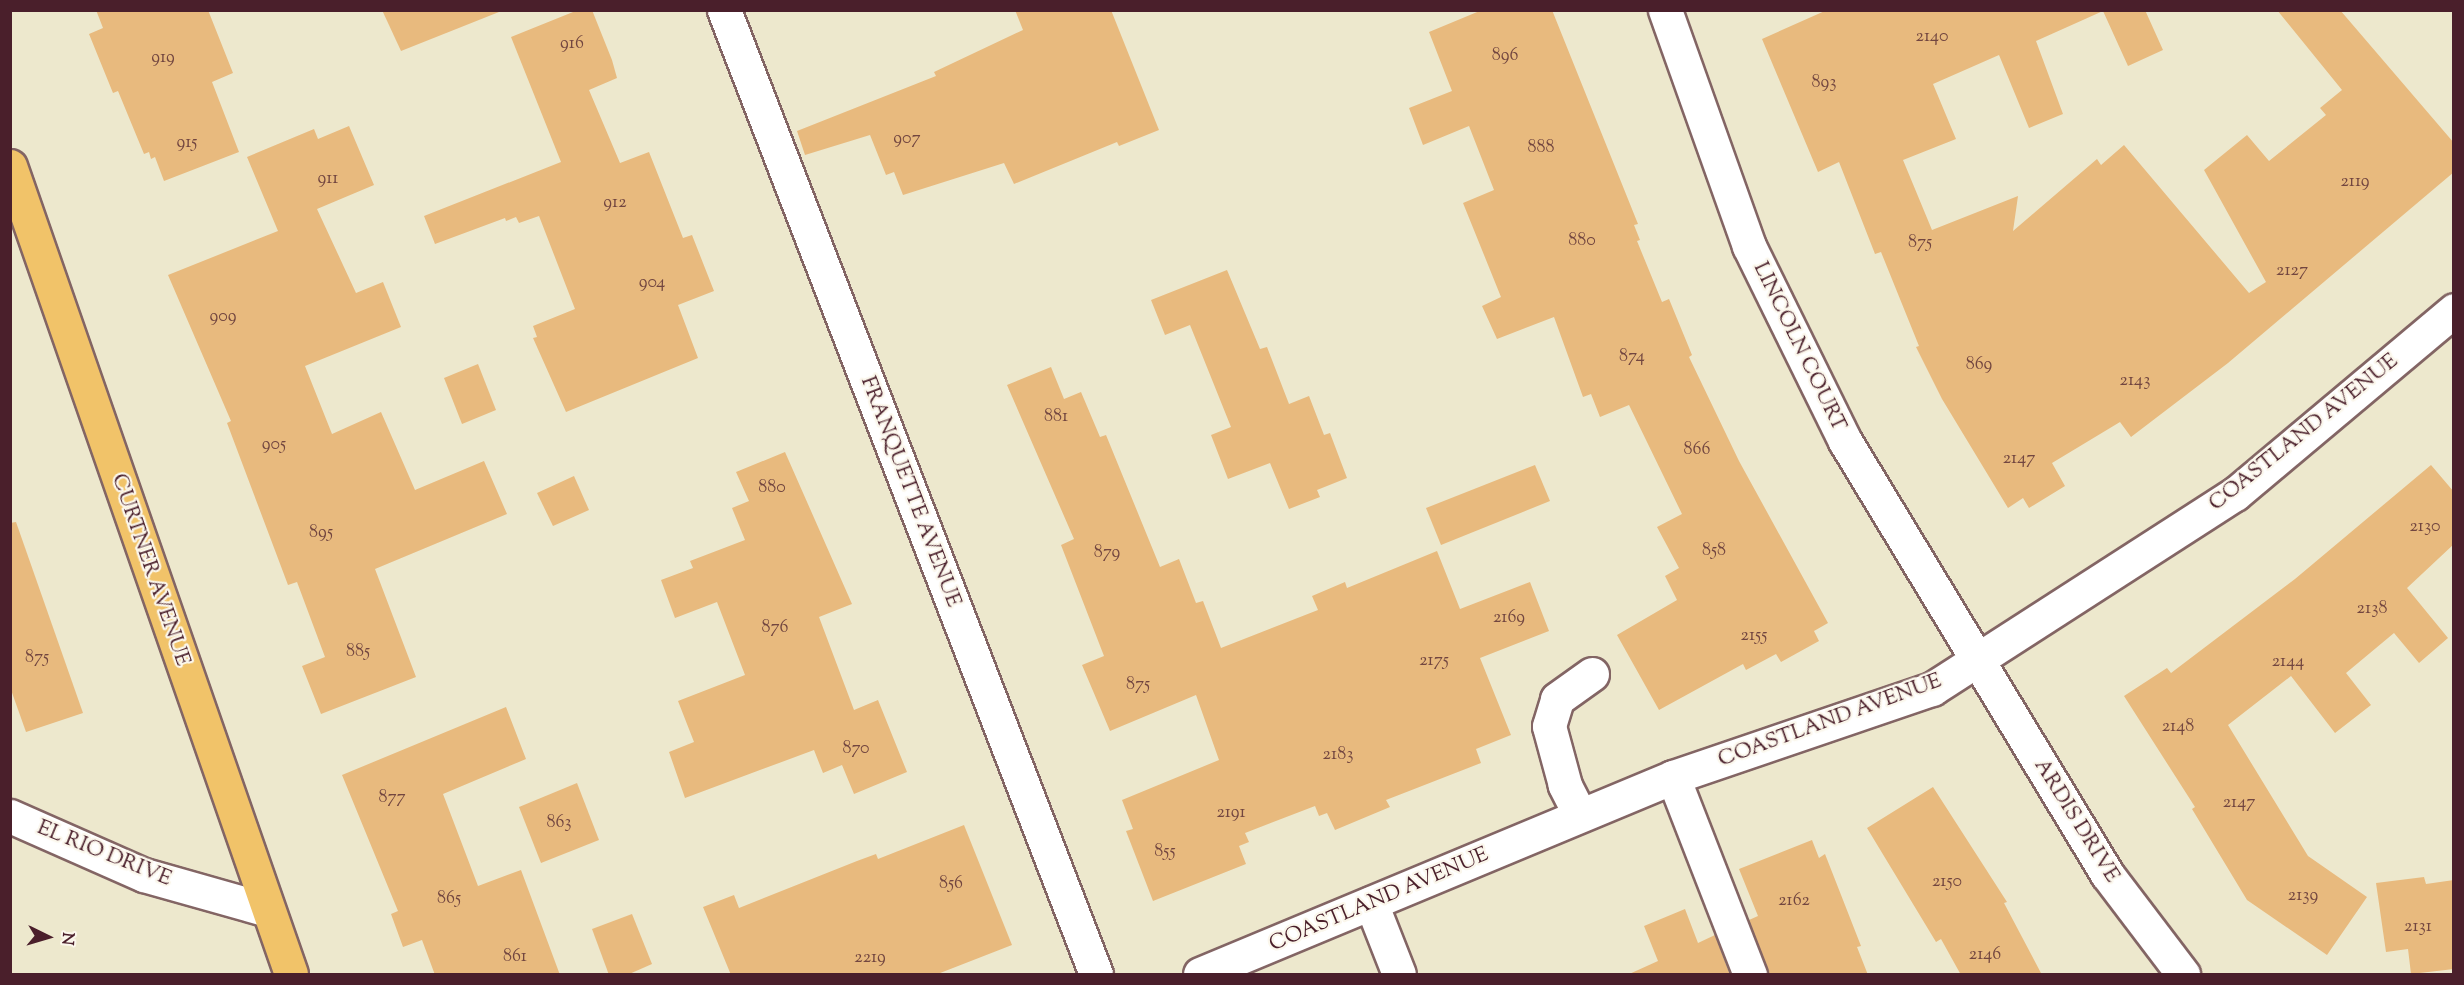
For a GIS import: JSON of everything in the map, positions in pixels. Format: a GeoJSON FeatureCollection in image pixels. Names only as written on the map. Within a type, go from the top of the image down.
{"type":"FeatureCollection","features":[{"type":"Feature","properties":{"kind":"main road","name":"CURTNER AVENUE"},"geometry":{"type":"LineString","coordinates":[[10,166],[291,975]]}},
{"type":"Feature","properties":{"kind":"street","name":"FRANQUETTE AVENUE"},"geometry":{"type":"LineString","coordinates":[[724,10],[1096,975]]}},
{"type":"Feature","properties":{"kind":"street","name":"LINCOLN COURT"},"geometry":{"type":"LineString","coordinates":[[1665,10],[1749,246],[1845,441],[1978,661]]}},
{"type":"Feature","properties":{"kind":"street","name":"COASTLAND AVENUE"},"geometry":{"type":"LineString","coordinates":[[1200,975],[1673,777],[1932,689],[2235,494],[2454,310]]}},
{"type":"Feature","properties":{"kind":"street","name":"ARDIS DRIVE"},"geometry":{"type":"LineString","coordinates":[[1978,661],[2107,874],[2183,975]]}},
{"type":"Feature","properties":{"kind":"street"},"geometry":{"type":"LineString","coordinates":[[1580,816],[1565,785],[1549,726],[1557,699],[1592,674]]}},
{"type":"Feature","properties":{"kind":"street"},"geometry":{"type":"LineString","coordinates":[[1673,777],[1750,975]]}},
{"type":"Feature","properties":{"kind":"street","name":"EL RIO DRIVE"},"geometry":{"type":"LineString","coordinates":[[10,816],[144,875],[268,910]]}},
{"type":"Feature","properties":{"kind":"street"},"geometry":{"type":"LineString","coordinates":[[1371,903],[1399,975]]}},
{"type":"Feature","properties":{"kind":"building"},"geometry":{"type":"Polygon","coordinates":[[[96,10],[208,10],[233,73],[212,82],[239,152],[164,181],[155,157],[151,159],[149,152],[144,154],[118,91],[113,93],[89,34],[103,28],[96,10]]]}},
{"type":"Feature","properties":{"kind":"building"},"geometry":{"type":"Polygon","coordinates":[[[382,10],[499,10],[499,12],[401,51],[382,10]]]}},
{"type":"Feature","properties":{"kind":"building"},"geometry":{"type":"Polygon","coordinates":[[[578,10],[592,10],[617,78],[589,90],[620,163],[649,152],[683,238],[692,235],[714,291],[678,305],[698,358],[566,412],[533,338],[537,337],[533,326],[575,309],[539,216],[519,223],[516,217],[506,221],[505,218],[435,244],[424,216],[561,162],[511,37],[578,10]]]}},
{"type":"Feature","properties":{"kind":"building"},"geometry":{"type":"Polygon","coordinates":[[[1015,10],[1111,10],[1159,130],[1119,146],[1117,142],[1014,184],[1004,163],[903,195],[894,172],[886,175],[870,135],[805,155],[797,131],[936,76],[934,72],[1023,30],[1015,10]]]}},
{"type":"Feature","properties":{"kind":"building"},"geometry":{"type":"Polygon","coordinates":[[[1482,10],[1552,10],[1638,224],[1634,225],[1640,240],[1637,241],[1662,302],[1669,299],[1692,355],[1689,357],[1739,461],[1828,623],[1814,631],[1819,641],[1781,662],[1776,654],[1746,670],[1743,664],[1659,710],[1617,635],[1677,600],[1665,576],[1679,568],[1657,527],[1682,514],[1629,405],[1600,417],[1591,394],[1583,397],[1554,317],[1497,339],[1482,306],[1501,297],[1463,203],[1494,190],[1469,126],[1423,145],[1409,108],[1452,91],[1429,32],[1482,10]]]}},
{"type":"Feature","properties":{"kind":"building"},"geometry":{"type":"Polygon","coordinates":[[[1827,10],[2145,10],[2163,50],[2128,66],[2103,11],[2036,41],[2063,114],[2029,128],[1999,55],[1933,84],[1956,139],[1903,160],[1932,230],[2018,196],[2013,231],[2097,159],[2101,165],[2124,145],[2249,293],[2266,282],[2204,170],[2247,135],[2269,161],[2326,115],[2320,108],[2342,90],[2277,10],[2340,10],[2454,143],[2454,172],[2228,363],[2131,437],[2120,422],[2052,463],[2065,486],[2029,508],[2023,498],[2008,508],[1942,399],[1916,347],[1919,346],[1881,252],[1875,254],[1839,162],[1818,172],[1762,39],[1827,10]]]}},
{"type":"Feature","properties":{"kind":"building"},"geometry":{"type":"Polygon","coordinates":[[[349,126],[374,185],[317,209],[356,293],[383,282],[401,327],[305,366],[332,434],[381,412],[415,490],[484,461],[507,514],[375,569],[416,677],[321,714],[302,666],[325,657],[297,582],[288,585],[227,423],[231,421],[168,275],[278,231],[247,157],[314,129],[318,139],[349,126]]]}},
{"type":"Feature","properties":{"kind":"building"},"geometry":{"type":"Polygon","coordinates":[[[1227,270],[1260,349],[1267,347],[1289,404],[1309,396],[1324,435],[1330,433],[1347,478],[1317,490],[1320,497],[1289,509],[1270,463],[1228,479],[1211,435],[1231,427],[1190,325],[1165,335],[1151,300],[1227,270]]]}},
{"type":"Feature","properties":{"kind":"building"},"geometry":{"type":"Polygon","coordinates":[[[478,364],[496,410],[462,424],[444,378],[478,364]]]}},
{"type":"Feature","properties":{"kind":"building"},"geometry":{"type":"Polygon","coordinates":[[[1051,367],[1064,399],[1081,392],[1100,437],[1106,435],[1160,567],[1179,559],[1196,603],[1203,601],[1221,648],[1318,610],[1312,596],[1345,582],[1347,588],[1437,551],[1460,609],[1530,582],[1549,631],[1480,658],[1511,735],[1476,749],[1481,763],[1386,800],[1390,807],[1335,830],[1327,813],[1319,816],[1315,806],[1245,833],[1249,842],[1239,846],[1246,864],[1153,901],[1126,831],[1133,829],[1122,800],[1219,760],[1196,695],[1110,731],[1082,665],[1104,656],[1061,545],[1074,539],[1007,385],[1051,367]]]}},
{"type":"Feature","properties":{"kind":"building"},"geometry":{"type":"Polygon","coordinates":[[[785,452],[852,604],[819,617],[854,710],[878,700],[907,772],[854,794],[842,765],[823,773],[814,750],[685,798],[669,752],[694,742],[678,701],[745,675],[717,602],[675,618],[661,580],[693,568],[690,561],[745,540],[732,508],[749,501],[736,472],[785,452]]]}},
{"type":"Feature","properties":{"kind":"building"},"geometry":{"type":"Polygon","coordinates":[[[1535,465],[1550,501],[1441,545],[1426,508],[1535,465]]]}},
{"type":"Feature","properties":{"kind":"building"},"geometry":{"type":"Polygon","coordinates":[[[2431,465],[2454,492],[2454,544],[2407,588],[2448,638],[2419,663],[2394,633],[2346,673],[2371,705],[2335,733],[2291,676],[2228,725],[2308,856],[2367,897],[2327,955],[2247,900],[2192,809],[2195,807],[2124,696],[2167,668],[2171,673],[2295,579],[2431,465]]]}},
{"type":"Feature","properties":{"kind":"building"},"geometry":{"type":"Polygon","coordinates":[[[574,476],[589,510],[553,526],[537,493],[574,476]]]}},
{"type":"Feature","properties":{"kind":"building"},"geometry":{"type":"Polygon","coordinates":[[[16,522],[83,713],[26,732],[10,687],[10,523],[16,522]]]}},
{"type":"Feature","properties":{"kind":"building"},"geometry":{"type":"Polygon","coordinates":[[[506,707],[526,759],[443,794],[478,886],[521,870],[560,975],[435,975],[422,940],[403,947],[391,914],[398,911],[342,775],[506,707]]]}},
{"type":"Feature","properties":{"kind":"building"},"geometry":{"type":"Polygon","coordinates":[[[577,783],[599,840],[541,863],[519,807],[577,783]]]}},
{"type":"Feature","properties":{"kind":"building"},"geometry":{"type":"Polygon","coordinates":[[[1933,787],[2007,902],[2004,903],[2042,975],[1961,975],[1941,939],[1936,942],[1867,828],[1933,787]]]}},
{"type":"Feature","properties":{"kind":"building"},"geometry":{"type":"Polygon","coordinates":[[[964,825],[1012,945],[935,975],[731,975],[703,907],[734,895],[739,908],[857,861],[876,854],[878,859],[964,825]]]}},
{"type":"Feature","properties":{"kind":"building"},"geometry":{"type":"Polygon","coordinates":[[[1812,840],[1819,858],[1825,854],[1861,946],[1857,947],[1868,975],[1768,975],[1749,920],[1758,916],[1739,869],[1812,840]]]}},
{"type":"Feature","properties":{"kind":"building"},"geometry":{"type":"Polygon","coordinates":[[[2424,877],[2426,884],[2454,880],[2454,969],[2411,974],[2408,949],[2386,952],[2376,883],[2424,877]]]}},
{"type":"Feature","properties":{"kind":"building"},"geometry":{"type":"Polygon","coordinates":[[[1685,909],[1698,943],[1715,935],[1730,975],[1627,975],[1658,961],[1644,926],[1685,909]]]}},
{"type":"Feature","properties":{"kind":"building"},"geometry":{"type":"Polygon","coordinates":[[[632,914],[652,964],[627,975],[609,975],[592,929],[632,914]]]}}]}
